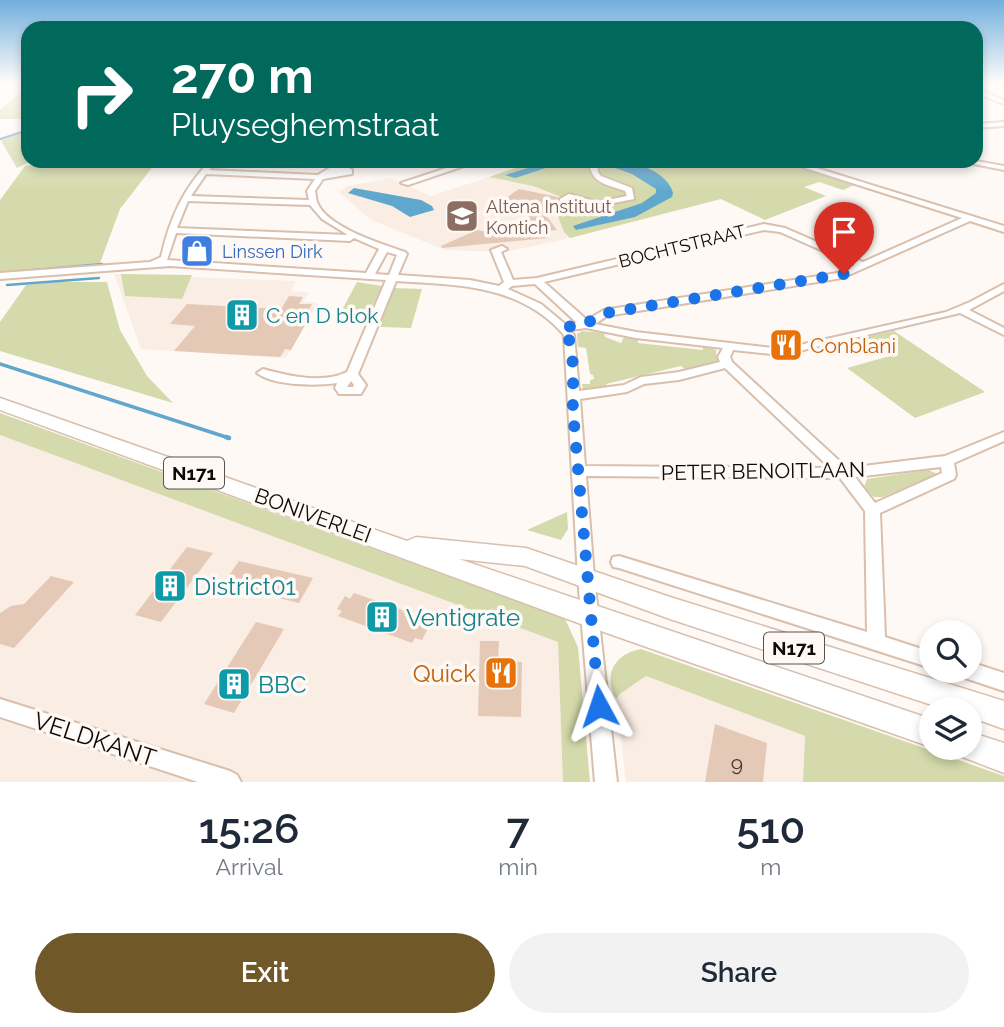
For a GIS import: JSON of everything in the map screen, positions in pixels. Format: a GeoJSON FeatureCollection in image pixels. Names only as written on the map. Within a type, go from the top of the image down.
{"type":"FeatureCollection","features":[{"type":"Feature","properties":{"kind":"highway","name":"BONIVERLEI"},"geometry":{"type":"LineString","coordinates":[[0,404],[590,616]]}},
{"type":"Feature","properties":{"kind":"highway","name":"BONIVERLEI"},"geometry":{"type":"LineString","coordinates":[[388,542],[526,557],[586,577]]}},
{"type":"Feature","properties":{"kind":"highway","name":"N171"},"geometry":{"type":"LineString","coordinates":[[586,577],[670,608],[1004,715]]}},
{"type":"Feature","properties":{"kind":"highway","name":"N171"},"geometry":{"type":"LineString","coordinates":[[590,616],[919,729]]}},
{"type":"Feature","properties":{"kind":"highway"},"geometry":{"type":"LineString","coordinates":[[982,750],[1004,758]]}},
{"type":"Feature","properties":{"kind":"street"},"geometry":{"type":"LineString","coordinates":[[983,126],[1004,124]]}},
{"type":"Feature","properties":{"kind":"street"},"geometry":{"type":"LineString","coordinates":[[983,164],[1004,168]]}},
{"type":"Feature","properties":{"kind":"street"},"geometry":{"type":"LineString","coordinates":[[151,266],[165,258],[184,198],[207,168]]}},
{"type":"Feature","properties":{"kind":"street"},"geometry":{"type":"LineString","coordinates":[[263,373],[272,378],[346,381],[402,254],[356,238],[328,222],[312,204],[312,189],[319,177],[334,168]]}},
{"type":"Feature","properties":{"kind":"street"},"geometry":{"type":"LineString","coordinates":[[203,172],[319,177],[349,172],[346,168]]}},
{"type":"Feature","properties":{"kind":"street"},"geometry":{"type":"LineString","coordinates":[[405,183],[453,168]]}},
{"type":"Feature","properties":{"kind":"street"},"geometry":{"type":"LineString","coordinates":[[563,201],[569,196],[590,203],[607,204],[631,197],[629,190],[598,178],[594,168]]}},
{"type":"Feature","properties":{"kind":"street"},"geometry":{"type":"LineString","coordinates":[[810,168],[1004,229]]}},
{"type":"Feature","properties":{"kind":"street"},"geometry":{"type":"LineString","coordinates":[[184,198],[312,204]]}},
{"type":"Feature","properties":{"kind":"street"},"geometry":{"type":"LineString","coordinates":[[586,325],[604,313],[831,278],[970,218]]}},
{"type":"Feature","properties":{"kind":"street"},"geometry":{"type":"LineString","coordinates":[[317,236],[328,222]]}},
{"type":"Feature","properties":{"kind":"street","name":"BOCHTSTRAAT"},"geometry":{"type":"LineString","coordinates":[[505,287],[764,227],[782,230],[864,266]]}},
{"type":"Feature","properties":{"kind":"street"},"geometry":{"type":"LineString","coordinates":[[172,230],[356,238]]}},
{"type":"Feature","properties":{"kind":"street"},"geometry":{"type":"LineString","coordinates":[[169,245],[175,257],[170,263]]}},
{"type":"Feature","properties":{"kind":"street"},"geometry":{"type":"LineString","coordinates":[[369,276],[384,248]]}},
{"type":"Feature","properties":{"kind":"street"},"geometry":{"type":"LineString","coordinates":[[502,249],[496,250],[505,287]]}},
{"type":"Feature","properties":{"kind":"street"},"geometry":{"type":"LineString","coordinates":[[0,278],[170,263],[505,287],[538,306],[569,335],[586,577],[606,782]]}},
{"type":"Feature","properties":{"kind":"street"},"geometry":{"type":"LineString","coordinates":[[151,266],[304,275],[337,274]]}},
{"type":"Feature","properties":{"kind":"street"},"geometry":{"type":"LineString","coordinates":[[537,281],[586,325]]}},
{"type":"Feature","properties":{"kind":"street"},"geometry":{"type":"LineString","coordinates":[[563,327],[586,325],[636,335],[729,347],[794,351],[960,309],[1004,287]]}},
{"type":"Feature","properties":{"kind":"street"},"geometry":{"type":"LineString","coordinates":[[960,309],[1004,332]]}},
{"type":"Feature","properties":{"kind":"street"},"geometry":{"type":"LineString","coordinates":[[729,347],[724,357],[727,364],[844,473],[872,510],[876,642]]}},
{"type":"Feature","properties":{"kind":"street"},"geometry":{"type":"LineString","coordinates":[[573,396],[615,390],[649,379],[679,376],[727,364]]}},
{"type":"Feature","properties":{"kind":"street","name":"PETER BENOITLAAN"},"geometry":{"type":"LineString","coordinates":[[578,471],[844,473],[947,461],[1004,436]]}},
{"type":"Feature","properties":{"kind":"street","name":"PETER BENOITLAAN"},"geometry":{"type":"LineString","coordinates":[[872,510],[949,475],[947,461]]}},
{"type":"Feature","properties":{"kind":"street"},"geometry":{"type":"LineString","coordinates":[[619,562],[919,656]]}},
{"type":"Feature","properties":{"kind":"street"},"geometry":{"type":"LineString","coordinates":[[982,675],[1004,682]]}},
{"type":"Feature","properties":{"kind":"street","name":"VELDKANT"},"geometry":{"type":"LineString","coordinates":[[0,708],[230,782]]}},
{"type":"Feature","properties":{"kind":"shaded area","name":"Altena Instituut Kontich"},"geometry":{"type":"Polygon","coordinates":[[[489,177],[533,186],[562,198],[565,202],[556,212],[564,232],[570,238],[506,252],[445,250],[371,220],[339,192],[347,186],[391,178],[431,196],[489,177]]]}},
{"type":"Feature","properties":{"kind":"shaded area"},"geometry":{"type":"Polygon","coordinates":[[[114,274],[296,281],[291,291],[309,292],[303,302],[318,303],[286,358],[141,349],[114,274]]]}},
{"type":"Feature","properties":{"kind":"shaded area"},"geometry":{"type":"Polygon","coordinates":[[[0,435],[558,642],[563,782],[0,782],[0,435]]]}},
{"type":"Feature","properties":{"kind":"shaded area"},"geometry":{"type":"Polygon","coordinates":[[[646,676],[805,736],[803,782],[626,782],[616,699],[646,676]]]}},
{"type":"Feature","properties":{"kind":"green space"},"geometry":{"type":"Polygon","coordinates":[[[21,133],[21,166],[17,168],[0,139],[21,133]]]}},
{"type":"Feature","properties":{"kind":"green space"},"geometry":{"type":"Polygon","coordinates":[[[24,168],[152,168],[120,209],[100,263],[0,272],[0,200],[24,168]]]}},
{"type":"Feature","properties":{"kind":"green space"},"geometry":{"type":"Polygon","coordinates":[[[515,168],[799,168],[854,185],[843,190],[819,182],[804,187],[826,196],[765,220],[721,199],[570,238],[564,232],[556,212],[564,203],[558,201],[561,197],[533,186],[489,177],[515,168]]]}},
{"type":"Feature","properties":{"kind":"green space"},"geometry":{"type":"Polygon","coordinates":[[[121,274],[192,275],[182,299],[125,296],[121,274]]]}},
{"type":"Feature","properties":{"kind":"green space"},"geometry":{"type":"Polygon","coordinates":[[[107,282],[120,330],[147,376],[173,403],[0,351],[0,322],[26,285],[107,282]]]}},
{"type":"Feature","properties":{"kind":"green space"},"geometry":{"type":"Polygon","coordinates":[[[357,282],[382,286],[370,311],[342,310],[357,282]]]}},
{"type":"Feature","properties":{"kind":"green space"},"geometry":{"type":"Polygon","coordinates":[[[394,288],[422,289],[411,328],[381,327],[380,320],[394,288]]]}},
{"type":"Feature","properties":{"kind":"green space"},"geometry":{"type":"Polygon","coordinates":[[[582,331],[604,333],[605,337],[621,343],[624,337],[638,338],[638,343],[703,350],[703,346],[716,350],[717,361],[685,369],[681,366],[606,384],[608,387],[583,391],[582,384],[590,384],[590,380],[594,379],[590,374],[586,348],[578,347],[577,334],[582,331]]]}},
{"type":"Feature","properties":{"kind":"green space"},"geometry":{"type":"Polygon","coordinates":[[[894,331],[985,392],[915,418],[847,368],[890,356],[866,337],[894,331]]]}},
{"type":"Feature","properties":{"kind":"green space"},"geometry":{"type":"Polygon","coordinates":[[[0,413],[565,619],[578,647],[590,782],[563,782],[558,642],[0,435],[0,413]]]}},
{"type":"Feature","properties":{"kind":"green space"},"geometry":{"type":"Polygon","coordinates":[[[928,470],[938,474],[883,497],[874,497],[864,487],[867,479],[928,470]]]}},
{"type":"Feature","properties":{"kind":"green space"},"geometry":{"type":"Polygon","coordinates":[[[567,512],[568,529],[561,540],[527,530],[567,512]]]}},
{"type":"Feature","properties":{"kind":"green space"},"geometry":{"type":"Polygon","coordinates":[[[641,649],[919,746],[919,760],[958,760],[1004,776],[1004,782],[803,782],[805,736],[646,676],[616,699],[612,690],[611,674],[618,661],[641,649]]]}},
{"type":"Feature","properties":{"kind":"water"},"geometry":{"type":"Polygon","coordinates":[[[528,168],[546,168],[515,178],[505,175],[528,168]]]}},
{"type":"Feature","properties":{"kind":"water"},"geometry":{"type":"Polygon","coordinates":[[[616,168],[647,168],[667,182],[673,193],[672,197],[635,217],[576,230],[573,226],[642,203],[656,193],[656,189],[632,174],[616,168]]]}},
{"type":"Feature","properties":{"kind":"water"},"geometry":{"type":"Polygon","coordinates":[[[354,188],[421,200],[434,210],[410,217],[392,206],[348,193],[354,188]]]}},
{"type":"Feature","properties":{"kind":"building"},"geometry":{"type":"Polygon","coordinates":[[[519,189],[558,197],[557,202],[544,213],[557,230],[543,231],[548,238],[442,248],[441,246],[477,230],[487,232],[533,225],[521,209],[493,207],[519,189]]]}},
{"type":"Feature","properties":{"kind":"building"},"geometry":{"type":"Polygon","coordinates":[[[289,296],[303,297],[299,304],[312,304],[303,320],[308,320],[291,350],[285,349],[280,357],[174,351],[195,326],[170,324],[187,304],[281,309],[289,296]]]}},
{"type":"Feature","properties":{"kind":"building","name":"District01"},"geometry":{"type":"Polygon","coordinates":[[[187,547],[213,553],[161,622],[135,615],[187,547]]]}},
{"type":"Feature","properties":{"kind":"building"},"geometry":{"type":"Polygon","coordinates":[[[239,561],[313,578],[299,603],[223,584],[239,561]]]}},
{"type":"Feature","properties":{"kind":"building"},"geometry":{"type":"Polygon","coordinates":[[[51,576],[74,582],[14,648],[0,644],[0,613],[11,606],[24,604],[51,576]]]}},
{"type":"Feature","properties":{"kind":"building","name":"Ventigrate"},"geometry":{"type":"Polygon","coordinates":[[[354,593],[425,618],[422,624],[429,626],[422,640],[415,638],[412,643],[338,616],[342,611],[337,609],[345,596],[350,599],[354,593]]]}},
{"type":"Feature","properties":{"kind":"building","name":"BBC"},"geometry":{"type":"Polygon","coordinates":[[[256,622],[284,629],[234,713],[204,704],[256,622]]]}},
{"type":"Feature","properties":{"kind":"building","name":"Quick"},"geometry":{"type":"Polygon","coordinates":[[[480,641],[499,641],[498,661],[522,662],[521,717],[478,716],[480,641]]]}},
{"type":"Feature","properties":{"kind":"building"},"geometry":{"type":"Polygon","coordinates":[[[715,724],[767,743],[763,782],[705,782],[715,724]]]}},
{"type":"Feature","properties":{"kind":"waterway"},"geometry":{"type":"LineString","coordinates":[[0,139],[21,132]]}},
{"type":"Feature","properties":{"kind":"waterway"},"geometry":{"type":"LineString","coordinates":[[0,273],[102,264]]}},
{"type":"Feature","properties":{"kind":"waterway"},"geometry":{"type":"LineString","coordinates":[[7,285],[99,278]]}},
{"type":"Feature","properties":{"kind":"waterway"},"geometry":{"type":"LineString","coordinates":[[0,364],[229,438],[226,437]]}},
{"type":"Feature","properties":{"kind":"place","name":"Altena Instituut Kontich"},"geometry":{"type":"Point","coordinates":[462,216]}},
{"type":"Feature","properties":{"kind":"place","name":"Linssen Dirk"},"geometry":{"type":"Point","coordinates":[197,251]}},
{"type":"Feature","properties":{"kind":"place","name":"C en D blok"},"geometry":{"type":"Point","coordinates":[242,315]}},
{"type":"Feature","properties":{"kind":"place","name":"Conblani"},"geometry":{"type":"Point","coordinates":[786,345]}},
{"type":"Feature","properties":{"kind":"place","name":"District01"},"geometry":{"type":"Point","coordinates":[170,586]}},
{"type":"Feature","properties":{"kind":"place","name":"Ventigrate"},"geometry":{"type":"Point","coordinates":[382,617]}},
{"type":"Feature","properties":{"kind":"place","name":"Quick"},"geometry":{"type":"Point","coordinates":[501,673]}},
{"type":"Feature","properties":{"kind":"place","name":"BBC"},"geometry":{"type":"Point","coordinates":[234,684]}},
{"type":"Feature","properties":{"kind":"route"},"geometry":{"type":"LineString","coordinates":[[599,706],[573,412],[574,385],[569,335],[563,327],[586,325],[596,316],[606,313],[844,274]]}}]}
